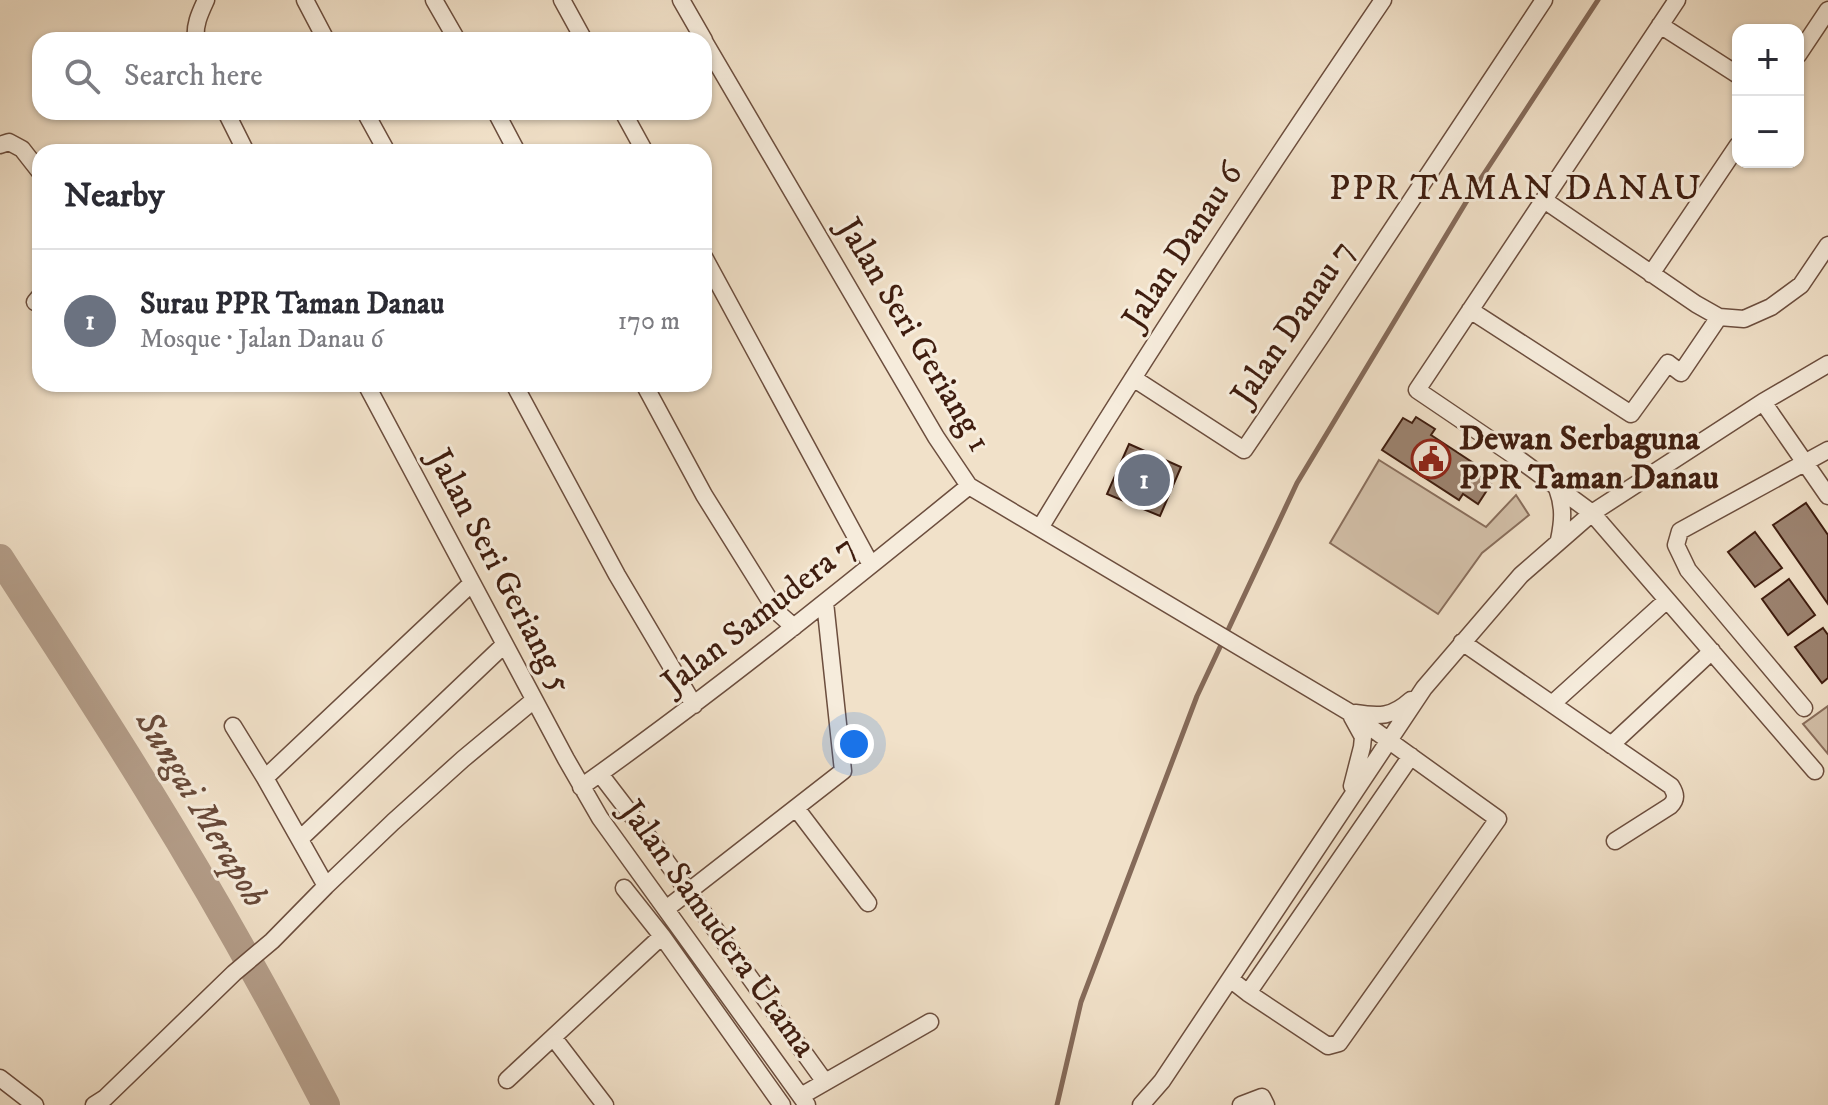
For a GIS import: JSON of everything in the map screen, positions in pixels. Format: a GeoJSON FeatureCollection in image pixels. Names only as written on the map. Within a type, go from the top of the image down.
{"type":"FeatureCollection","features":[{"type":"Feature","properties":{"kind":"street"},"geometry":{"type":"LineString","coordinates":[[195,32],[206,0]]}},
{"type":"Feature","properties":{"kind":"street"},"geometry":{"type":"LineString","coordinates":[[305,0],[322,32]]}},
{"type":"Feature","properties":{"kind":"street"},"geometry":{"type":"LineString","coordinates":[[434,0],[452,32]]}},
{"type":"Feature","properties":{"kind":"street"},"geometry":{"type":"LineString","coordinates":[[562,0],[580,32]]}},
{"type":"Feature","properties":{"kind":"street","name":"Jalan Seri Geriang 1"},"geometry":{"type":"LineString","coordinates":[[681,0],[699,32]]}},
{"type":"Feature","properties":{"kind":"street","name":"Jalan Danau 6"},"geometry":{"type":"LineString","coordinates":[[1040,528],[1223,237],[1383,0]]}},
{"type":"Feature","properties":{"kind":"street","name":"Jalan Danau 7"},"geometry":{"type":"LineString","coordinates":[[1133,378],[1244,450],[1544,0]]}},
{"type":"Feature","properties":{"kind":"street"},"geometry":{"type":"LineString","coordinates":[[1677,0],[1417,390],[1592,513],[1815,771]]}},
{"type":"Feature","properties":{"kind":"street"},"geometry":{"type":"LineString","coordinates":[[1804,46],[1828,10]]}},
{"type":"Feature","properties":{"kind":"street"},"geometry":{"type":"LineString","coordinates":[[1660,25],[1732,71]]}},
{"type":"Feature","properties":{"kind":"street","name":"Jalan Seri Geriang 1"},"geometry":{"type":"LineString","coordinates":[[712,54],[936,437],[969,486],[1349,712],[1498,819],[1339,1043],[1328,1046],[1248,993]]}},
{"type":"Feature","properties":{"kind":"street"},"geometry":{"type":"LineString","coordinates":[[230,120],[242,144]]}},
{"type":"Feature","properties":{"kind":"street"},"geometry":{"type":"LineString","coordinates":[[369,120],[383,144]]}},
{"type":"Feature","properties":{"kind":"street"},"geometry":{"type":"LineString","coordinates":[[500,120],[513,144]]}},
{"type":"Feature","properties":{"kind":"street"},"geometry":{"type":"LineString","coordinates":[[627,120],[641,144]]}},
{"type":"Feature","properties":{"kind":"street"},"geometry":{"type":"LineString","coordinates":[[0,145],[9,142],[22,149],[32,162]]}},
{"type":"Feature","properties":{"kind":"street"},"geometry":{"type":"LineString","coordinates":[[1651,274],[1732,154]]}},
{"type":"Feature","properties":{"kind":"street"},"geometry":{"type":"LineString","coordinates":[[1544,200],[1719,317],[1744,319],[1771,307],[1801,285],[1828,245]]}},
{"type":"Feature","properties":{"kind":"street"},"geometry":{"type":"LineString","coordinates":[[712,272],[871,565]]}},
{"type":"Feature","properties":{"kind":"street"},"geometry":{"type":"LineString","coordinates":[[1470,310],[1631,414],[1668,363],[1681,373],[1719,317]]}},
{"type":"Feature","properties":{"kind":"street"},"geometry":{"type":"LineString","coordinates":[[1141,1105],[1162,1081],[1424,688],[1521,575],[1592,513],[1763,402],[1828,364]]}},
{"type":"Feature","properties":{"kind":"street","name":"Jalan Seri Geriang 5"},"geometry":{"type":"LineString","coordinates":[[370,392],[581,787]]}},
{"type":"Feature","properties":{"kind":"street"},"geometry":{"type":"LineString","coordinates":[[518,392],[617,575],[694,705]]}},
{"type":"Feature","properties":{"kind":"street"},"geometry":{"type":"LineString","coordinates":[[648,392],[712,508],[777,612],[794,627]]}},
{"type":"Feature","properties":{"kind":"street"},"geometry":{"type":"LineString","coordinates":[[1763,402],[1828,496]]}},
{"type":"Feature","properties":{"kind":"street"},"geometry":{"type":"LineString","coordinates":[[1804,708],[1688,570],[1676,545],[1680,531],[1828,450]]}},
{"type":"Feature","properties":{"kind":"street","name":"Jalan Samudera 7"},"geometry":{"type":"LineString","coordinates":[[581,787],[694,705],[969,486]]}},
{"type":"Feature","properties":{"kind":"street"},"geometry":{"type":"LineString","coordinates":[[1557,488],[1564,516],[1559,540]]}},
{"type":"Feature","properties":{"kind":"street"},"geometry":{"type":"LineString","coordinates":[[265,778],[472,583]]}},
{"type":"Feature","properties":{"kind":"street"},"geometry":{"type":"LineString","coordinates":[[1552,704],[1667,600]]}},
{"type":"Feature","properties":{"kind":"street"},"geometry":{"type":"LineString","coordinates":[[666,909],[843,771],[825,602]]}},
{"type":"Feature","properties":{"kind":"street"},"geometry":{"type":"LineString","coordinates":[[1462,642],[1671,786],[1676,793],[1670,806],[1615,841]]}},
{"type":"Feature","properties":{"kind":"street"},"geometry":{"type":"LineString","coordinates":[[300,839],[504,645]]}},
{"type":"Feature","properties":{"kind":"street"},"geometry":{"type":"LineString","coordinates":[[1611,745],[1712,651]]}},
{"type":"Feature","properties":{"kind":"street"},"geometry":{"type":"LineString","coordinates":[[1349,712],[1372,716],[1389,714],[1399,710],[1424,688]]}},
{"type":"Feature","properties":{"kind":"street"},"geometry":{"type":"LineString","coordinates":[[94,1105],[272,941],[393,822],[534,700]]}},
{"type":"Feature","properties":{"kind":"street"},"geometry":{"type":"LineString","coordinates":[[1348,799],[1363,737],[1349,712]]}},
{"type":"Feature","properties":{"kind":"street"},"geometry":{"type":"LineString","coordinates":[[233,726],[326,886]]}},
{"type":"Feature","properties":{"kind":"street"},"geometry":{"type":"LineString","coordinates":[[1230,979],[1248,993],[1411,756]]}},
{"type":"Feature","properties":{"kind":"street"},"geometry":{"type":"LineString","coordinates":[[600,774],[825,1082]]}},
{"type":"Feature","properties":{"kind":"street","name":"Jalan Samudera Utama"},"geometry":{"type":"LineString","coordinates":[[581,787],[600,818],[804,1101]]}},
{"type":"Feature","properties":{"kind":"street"},"geometry":{"type":"LineString","coordinates":[[796,808],[868,903]]}},
{"type":"Feature","properties":{"kind":"street"},"geometry":{"type":"LineString","coordinates":[[1313,857],[1333,869]]}},
{"type":"Feature","properties":{"kind":"street","name":"Jalan Samudera Utama"},"geometry":{"type":"LineString","coordinates":[[624,888],[662,936],[780,1104]]}},
{"type":"Feature","properties":{"kind":"street"},"geometry":{"type":"LineString","coordinates":[[507,1080],[662,936]]}},
{"type":"Feature","properties":{"kind":"street"},"geometry":{"type":"LineString","coordinates":[[804,1101],[825,1082],[930,1022]]}},
{"type":"Feature","properties":{"kind":"street"},"geometry":{"type":"LineString","coordinates":[[553,1037],[605,1105]]}},
{"type":"Feature","properties":{"kind":"street"},"geometry":{"type":"LineString","coordinates":[[0,1078],[35,1105]]}},
{"type":"Feature","properties":{"kind":"street"},"geometry":{"type":"LineString","coordinates":[[1241,1105],[1262,1097],[1266,1105]]}},
{"type":"Feature","properties":{"kind":"shaded area"},"geometry":{"type":"Polygon","coordinates":[[[1379,460],[1486,527],[1516,495],[1529,515],[1482,553],[1438,614],[1330,543],[1379,460]]]}},
{"type":"Feature","properties":{"kind":"shaded area"},"geometry":{"type":"Polygon","coordinates":[[[1828,706],[1828,754],[1803,724],[1828,706]]]}},
{"type":"Feature","properties":{"kind":"building","name":"Dewan Serbaguna PPR Taman Danau"},"geometry":{"type":"Polygon","coordinates":[[[1416,417],[1435,429],[1431,435],[1481,468],[1476,474],[1491,484],[1478,504],[1463,494],[1459,500],[1382,450],[1403,418],[1412,423],[1416,417]]]}},
{"type":"Feature","properties":{"kind":"building"},"geometry":{"type":"Polygon","coordinates":[[[1129,444],[1181,467],[1160,516],[1107,494],[1129,444]]]}},
{"type":"Feature","properties":{"kind":"building"},"geometry":{"type":"Polygon","coordinates":[[[1806,503],[1828,535],[1828,604],[1773,525],[1806,503]]]}},
{"type":"Feature","properties":{"kind":"building"},"geometry":{"type":"Polygon","coordinates":[[[1755,532],[1782,568],[1755,587],[1728,552],[1755,532]]]}},
{"type":"Feature","properties":{"kind":"building"},"geometry":{"type":"Polygon","coordinates":[[[1789,579],[1815,615],[1788,635],[1762,599],[1789,579]]]}},
{"type":"Feature","properties":{"kind":"building"},"geometry":{"type":"Polygon","coordinates":[[[1823,628],[1828,635],[1828,678],[1822,683],[1795,647],[1823,628]]]}},
{"type":"Feature","properties":{"kind":"waterway"},"geometry":{"type":"LineString","coordinates":[[1057,1105],[1081,1002],[1197,696],[1297,483],[1474,189],[1598,0]]}},
{"type":"Feature","properties":{"kind":"waterway","name":"Sungai Merapoh"},"geometry":{"type":"LineString","coordinates":[[0,558],[173,831],[326,1105]]}},
{"type":"Feature","properties":{"kind":"place","name":"Dewan Serbaguna PPR Taman Danau"},"geometry":{"type":"Point","coordinates":[1431,459]}},
{"type":"Feature","properties":{"kind":"place","name":"Surau PPR Taman Danau"},"geometry":{"type":"Point","coordinates":[1144,480]}},
{"type":"Feature","properties":{"kind":"district","name":"PPR TAMAN DANAU"},"geometry":{"type":"Point","coordinates":[1516,188]}}]}
